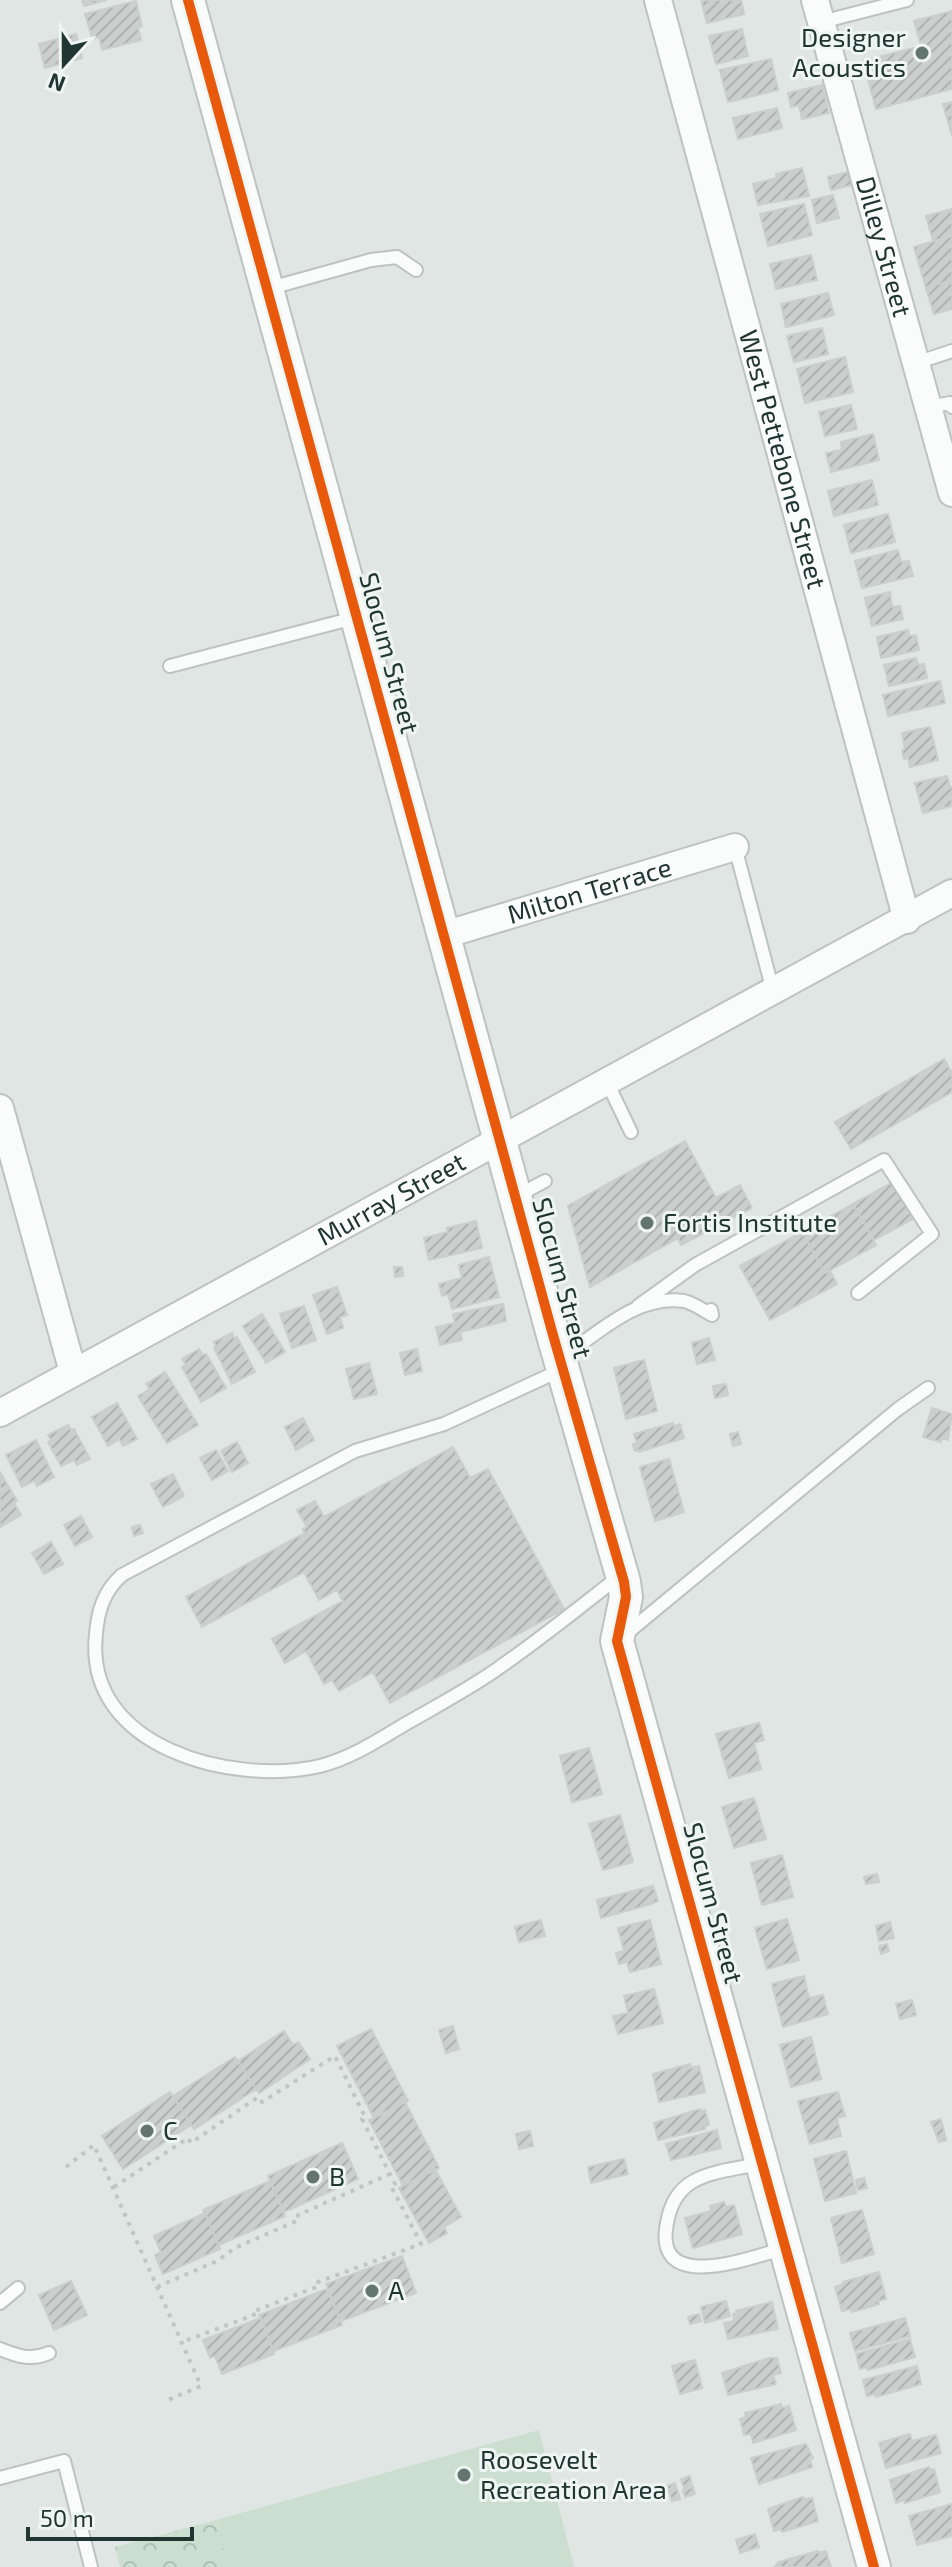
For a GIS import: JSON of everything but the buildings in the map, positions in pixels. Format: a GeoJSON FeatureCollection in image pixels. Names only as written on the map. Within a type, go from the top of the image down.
{"type":"FeatureCollection","features":[{"type":"Feature","properties":{"kind":"street","name":"Slocum Street"},"geometry":{"type":"LineString","coordinates":[[188,0],[621,1575],[626,1597],[617,1641],[874,2567]]}},
{"type":"Feature","properties":{"kind":"street","name":"West Pettebone Street"},"geometry":{"type":"LineString","coordinates":[[658,0],[907,920]]}},
{"type":"Feature","properties":{"kind":"street","name":"Dilley Street"},"geometry":{"type":"LineString","coordinates":[[818,11],[916,363],[940,407],[952,493]]}},
{"type":"Feature","properties":{"kind":"street","name":"Milton Terrace"},"geometry":{"type":"LineString","coordinates":[[444,935],[735,847]]}},
{"type":"Feature","properties":{"kind":"street","name":"Murray Street"},"geometry":{"type":"LineString","coordinates":[[0,1413],[952,893]]}},
{"type":"Feature","properties":{"kind":"street"},"geometry":{"type":"LineString","coordinates":[[0,1108],[73,1372]]}},
{"type":"Feature","properties":{"kind":"lane"},"geometry":{"type":"LineString","coordinates":[[818,11],[907,0]]}},
{"type":"Feature","properties":{"kind":"lane"},"geometry":{"type":"LineString","coordinates":[[267,289],[371,260],[397,257],[416,270]]}},
{"type":"Feature","properties":{"kind":"lane"},"geometry":{"type":"LineString","coordinates":[[916,363],[952,351]]}},
{"type":"Feature","properties":{"kind":"lane"},"geometry":{"type":"LineString","coordinates":[[170,666],[357,617]]}},
{"type":"Feature","properties":{"kind":"lane"},"geometry":{"type":"LineString","coordinates":[[735,847],[773,991]]}},
{"type":"Feature","properties":{"kind":"lane"},"geometry":{"type":"LineString","coordinates":[[607,1082],[631,1132]]}},
{"type":"Feature","properties":{"kind":"lane"},"geometry":{"type":"LineString","coordinates":[[621,1575],[498,1669],[365,1747],[319,1766],[281,1771],[234,1769],[164,1748],[143,1736],[118,1713],[105,1692],[97,1668],[94,1648],[104,1597],[122,1575],[355,1451],[444,1424],[563,1363],[695,1265],[884,1160],[932,1234],[858,1293]]}},
{"type":"Feature","properties":{"kind":"lane"},"geometry":{"type":"LineString","coordinates":[[517,1196],[545,1181]]}},
{"type":"Feature","properties":{"kind":"lane"},"geometry":{"type":"LineString","coordinates":[[638,1306],[653,1301],[686,1301],[712,1315],[711,1310]]}},
{"type":"Feature","properties":{"kind":"lane"},"geometry":{"type":"LineString","coordinates":[[617,1641],[898,1409],[928,1388]]}},
{"type":"Feature","properties":{"kind":"lane"},"geometry":{"type":"LineString","coordinates":[[762,2163],[719,2171],[683,2189],[671,2207],[666,2245],[678,2261],[711,2268],[785,2248]]}},
{"type":"Feature","properties":{"kind":"lane"},"geometry":{"type":"LineString","coordinates":[[0,2303],[18,2288]]}},
{"type":"Feature","properties":{"kind":"lane"},"geometry":{"type":"LineString","coordinates":[[0,2349],[38,2358],[49,2353]]}},
{"type":"Feature","properties":{"kind":"lane"},"geometry":{"type":"LineString","coordinates":[[0,2478],[64,2461],[91,2567]]}},
{"type":"Feature","properties":{"kind":"path"},"geometry":{"type":"LineString","coordinates":[[114,2187],[188,2138],[191,2143],[258,2097],[262,2102],[335,2056],[395,2184],[391,2186],[421,2244],[318,2282],[319,2286],[252,2312],[254,2315],[182,2342]]}},
{"type":"Feature","properties":{"kind":"path"},"geometry":{"type":"LineString","coordinates":[[66,2167],[94,2145],[182,2342],[201,2386],[168,2400]]}},
{"type":"Feature","properties":{"kind":"path"},"geometry":{"type":"LineString","coordinates":[[157,2287],[299,2220],[298,2215],[390,2174]]}},
{"type":"Feature","properties":{"kind":"green space","name":"Roosevelt Recreation Area"},"geometry":{"type":"Polygon","coordinates":[[[539,2430],[574,2567],[229,2567],[216,2520],[539,2430]]]}},
{"type":"Feature","properties":{"kind":"green space"},"geometry":{"type":"Polygon","coordinates":[[[216,2520],[229,2567],[120,2567],[115,2547],[216,2520]]]}},
{"type":"Feature","properties":{"kind":"cycle path"},"geometry":{"type":"LineString","coordinates":[[188,0],[553,1335],[624,1582],[626,1597],[617,1641],[874,2567]]}},
{"type":"Feature","properties":{"kind":"place","name":"Designer Acoustics"},"geometry":{"type":"Point","coordinates":[922,53]}},
{"type":"Feature","properties":{"kind":"place","name":"Fortis Institute"},"geometry":{"type":"Point","coordinates":[647,1223]}},
{"type":"Feature","properties":{"kind":"place","name":"C"},"geometry":{"type":"Point","coordinates":[147,2131]}},
{"type":"Feature","properties":{"kind":"place","name":"B"},"geometry":{"type":"Point","coordinates":[313,2177]}},
{"type":"Feature","properties":{"kind":"place","name":"A"},"geometry":{"type":"Point","coordinates":[372,2291]}},
{"type":"Feature","properties":{"kind":"place","name":"Roosevelt Recreation Area"},"geometry":{"type":"Point","coordinates":[464,2475]}}]}
